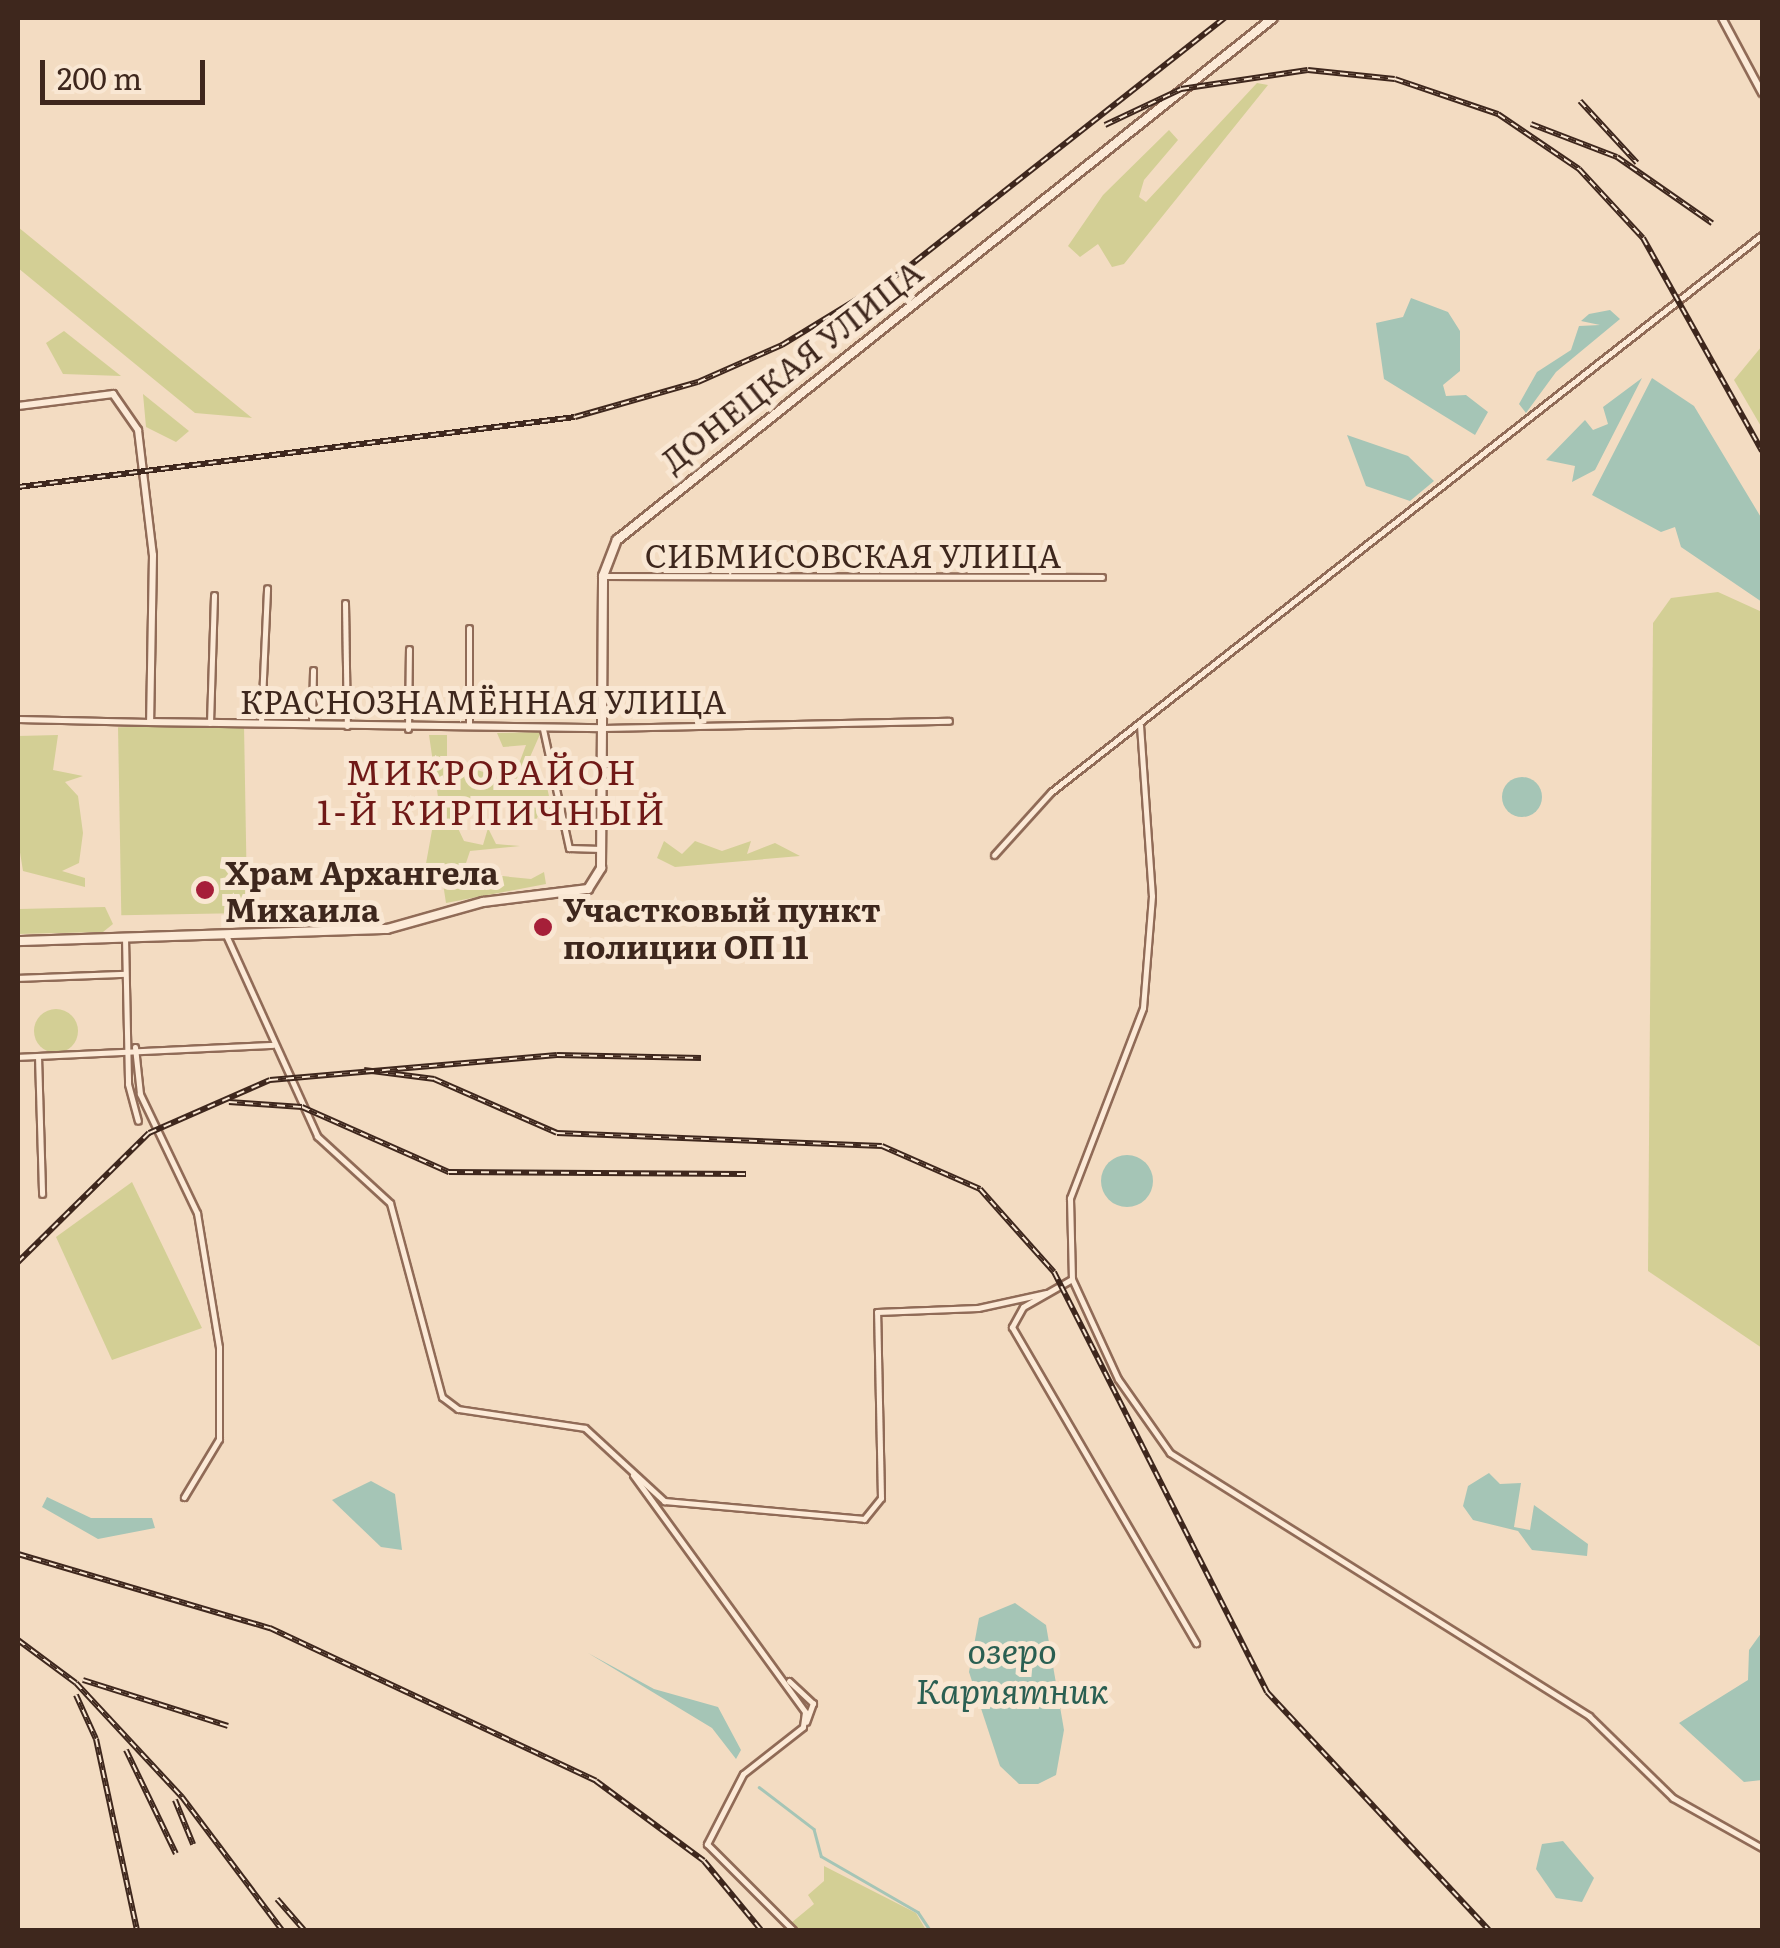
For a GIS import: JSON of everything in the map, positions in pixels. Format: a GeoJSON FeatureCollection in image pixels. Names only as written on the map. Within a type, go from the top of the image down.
{"type":"FeatureCollection","features":[{"type":"Feature","properties":{"kind":"main road","name":"ДОНЕЦКАЯ УЛИЦА"},"geometry":{"type":"LineString","coordinates":[[225,932],[403,927],[594,884],[601,849],[603,576],[616,540],[644,513],[1274,18]]}},
{"type":"Feature","properties":{"kind":"main road"},"geometry":{"type":"LineString","coordinates":[[18,941],[225,932]]}},
{"type":"Feature","properties":{"kind":"street"},"geometry":{"type":"LineString","coordinates":[[1722,18],[1762,92]]}},
{"type":"Feature","properties":{"kind":"street"},"geometry":{"type":"LineString","coordinates":[[994,855],[1019,818],[1762,235]]}},
{"type":"Feature","properties":{"kind":"street"},"geometry":{"type":"LineString","coordinates":[[18,406],[113,394],[127,404],[142,444],[154,571],[150,722]]}},
{"type":"Feature","properties":{"kind":"street","name":"СИБМИСОВСКАЯ УЛИЦА"},"geometry":{"type":"LineString","coordinates":[[603,576],[1102,577]]}},
{"type":"Feature","properties":{"kind":"street"},"geometry":{"type":"LineString","coordinates":[[261,722],[267,588]]}},
{"type":"Feature","properties":{"kind":"street"},"geometry":{"type":"LineString","coordinates":[[210,723],[214,595]]}},
{"type":"Feature","properties":{"kind":"street"},"geometry":{"type":"LineString","coordinates":[[346,603],[347,726]]}},
{"type":"Feature","properties":{"kind":"street"},"geometry":{"type":"LineString","coordinates":[[469,729],[470,628]]}},
{"type":"Feature","properties":{"kind":"street"},"geometry":{"type":"LineString","coordinates":[[408,729],[409,649]]}},
{"type":"Feature","properties":{"kind":"street"},"geometry":{"type":"LineString","coordinates":[[312,722],[313,670]]}},
{"type":"Feature","properties":{"kind":"street","name":"КРАСНОЗНАМЁННАЯ УЛИЦА"},"geometry":{"type":"LineString","coordinates":[[18,719],[312,722],[408,729],[949,722]]}},
{"type":"Feature","properties":{"kind":"street"},"geometry":{"type":"LineString","coordinates":[[1140,725],[1150,970],[1132,1044],[1070,1198],[1072,1279],[1118,1379],[1170,1453],[1589,1716],[1673,1798],[1762,1848]]}},
{"type":"Feature","properties":{"kind":"street"},"geometry":{"type":"LineString","coordinates":[[543,728],[569,848],[601,849]]}},
{"type":"Feature","properties":{"kind":"street"},"geometry":{"type":"LineString","coordinates":[[225,932],[316,1136],[390,1203],[442,1397],[458,1410],[569,1424],[597,1436],[631,1472],[787,1680],[806,1722]]}},
{"type":"Feature","properties":{"kind":"street"},"geometry":{"type":"LineString","coordinates":[[124,937],[127,1051],[138,1120]]}},
{"type":"Feature","properties":{"kind":"street"},"geometry":{"type":"LineString","coordinates":[[18,978],[125,974]]}},
{"type":"Feature","properties":{"kind":"street"},"geometry":{"type":"LineString","coordinates":[[18,1057],[127,1051],[135,1047],[273,1045]]}},
{"type":"Feature","properties":{"kind":"street"},"geometry":{"type":"LineString","coordinates":[[135,1047],[140,1094],[197,1213],[218,1347],[219,1439],[184,1497]]}},
{"type":"Feature","properties":{"kind":"street"},"geometry":{"type":"LineString","coordinates":[[38,1056],[42,1194]]}},
{"type":"Feature","properties":{"kind":"street"},"geometry":{"type":"LineString","coordinates":[[1072,1279],[1014,1318],[1015,1340],[1196,1643]]}},
{"type":"Feature","properties":{"kind":"street"},"geometry":{"type":"LineString","coordinates":[[631,1472],[683,1506],[864,1519],[881,1498],[877,1312],[978,1308],[1046,1293]]}},
{"type":"Feature","properties":{"kind":"street"},"geometry":{"type":"LineString","coordinates":[[787,1680],[814,1703],[806,1722],[743,1774],[706,1844],[793,1930]]}},
{"type":"Feature","properties":{"kind":"shaded area"},"geometry":{"type":"Polygon","coordinates":[[[1257,83],[1268,85],[1124,264],[1112,267],[1098,244],[1080,257],[1068,246],[1103,195],[1169,130],[1178,140],[1144,180],[1139,197],[1146,202],[1257,83]]]}},
{"type":"Feature","properties":{"kind":"shaded area"},"geometry":{"type":"Polygon","coordinates":[[[18,227],[252,418],[195,413],[18,268],[18,227]]]}},
{"type":"Feature","properties":{"kind":"shaded area"},"geometry":{"type":"Polygon","coordinates":[[[64,331],[121,376],[63,374],[46,343],[64,331]]]}},
{"type":"Feature","properties":{"kind":"shaded area"},"geometry":{"type":"Polygon","coordinates":[[[1762,346],[1762,428],[1734,380],[1762,346]]]}},
{"type":"Feature","properties":{"kind":"shaded area"},"geometry":{"type":"Polygon","coordinates":[[[143,394],[189,431],[176,442],[146,427],[143,394]]]}},
{"type":"Feature","properties":{"kind":"shaded area"},"geometry":{"type":"Polygon","coordinates":[[[1718,592],[1762,612],[1762,1348],[1648,1271],[1653,623],[1671,598],[1718,592]]]}},
{"type":"Feature","properties":{"kind":"shaded area"},"geometry":{"type":"Polygon","coordinates":[[[244,725],[247,913],[121,915],[118,727],[244,725]]]}},
{"type":"Feature","properties":{"kind":"shaded area"},"geometry":{"type":"Polygon","coordinates":[[[541,732],[526,766],[547,787],[554,819],[541,811],[530,830],[502,804],[464,809],[455,822],[464,841],[483,845],[488,828],[496,844],[520,846],[470,851],[463,872],[531,879],[544,872],[546,884],[446,903],[442,877],[425,869],[438,797],[429,735],[447,735],[447,761],[487,773],[520,761],[526,745],[503,747],[497,733],[541,732]]]}},
{"type":"Feature","properties":{"kind":"shaded area"},"geometry":{"type":"Polygon","coordinates":[[[58,735],[53,770],[83,776],[65,782],[78,796],[83,833],[79,863],[62,871],[85,878],[85,887],[23,871],[18,840],[18,736],[58,735]]]}},
{"type":"Feature","properties":{"kind":"shaded area"},"geometry":{"type":"Polygon","coordinates":[[[664,841],[682,854],[695,841],[722,851],[751,841],[747,854],[775,843],[800,856],[675,867],[657,858],[664,841]]]}},
{"type":"Feature","properties":{"kind":"shaded area"},"geometry":{"type":"Polygon","coordinates":[[[105,907],[113,924],[103,932],[18,934],[19,909],[105,907]]]}},
{"type":"Feature","properties":{"kind":"shaded area"},"geometry":{"type":"Polygon","coordinates":[[[56,1009],[71,1016],[78,1031],[71,1046],[56,1053],[41,1046],[34,1031],[41,1016],[56,1009]]]}},
{"type":"Feature","properties":{"kind":"shaded area"},"geometry":{"type":"Polygon","coordinates":[[[132,1182],[202,1328],[112,1360],[56,1237],[132,1182]]]}},
{"type":"Feature","properties":{"kind":"shaded area"},"geometry":{"type":"Polygon","coordinates":[[[824,1866],[916,1913],[926,1930],[797,1930],[791,1923],[814,1904],[808,1895],[824,1881],[824,1866]]]}},
{"type":"Feature","properties":{"kind":"water"},"geometry":{"type":"Polygon","coordinates":[[[1411,298],[1448,312],[1460,331],[1460,371],[1443,385],[1446,396],[1466,395],[1488,412],[1475,435],[1384,379],[1376,323],[1403,317],[1411,298]]]}},
{"type":"Feature","properties":{"kind":"water"},"geometry":{"type":"Polygon","coordinates":[[[1610,310],[1620,319],[1556,372],[1526,413],[1519,404],[1537,372],[1571,350],[1579,326],[1600,325],[1581,321],[1589,314],[1610,310]]]}},
{"type":"Feature","properties":{"kind":"water"},"geometry":{"type":"Polygon","coordinates":[[[1642,378],[1595,470],[1572,482],[1575,466],[1546,460],[1585,420],[1593,430],[1608,424],[1603,407],[1642,378]]]}},
{"type":"Feature","properties":{"kind":"water"},"geometry":{"type":"Polygon","coordinates":[[[1652,378],[1694,406],[1762,519],[1762,602],[1681,547],[1675,527],[1661,532],[1592,495],[1652,378]]]}},
{"type":"Feature","properties":{"kind":"water"},"geometry":{"type":"Polygon","coordinates":[[[1347,435],[1408,456],[1434,481],[1410,501],[1366,486],[1347,435]]]}},
{"type":"Feature","properties":{"kind":"water"},"geometry":{"type":"Polygon","coordinates":[[[1522,777],[1536,783],[1542,797],[1536,811],[1522,817],[1508,811],[1502,797],[1508,783],[1522,777]]]}},
{"type":"Feature","properties":{"kind":"water"},"geometry":{"type":"Polygon","coordinates":[[[1127,1155],[1146,1162],[1153,1181],[1146,1200],[1127,1207],[1108,1200],[1101,1181],[1108,1162],[1127,1155]]]}},
{"type":"Feature","properties":{"kind":"water"},"geometry":{"type":"Polygon","coordinates":[[[1489,1473],[1500,1484],[1521,1483],[1514,1527],[1530,1530],[1534,1505],[1588,1544],[1587,1556],[1532,1550],[1518,1531],[1473,1520],[1463,1506],[1468,1486],[1489,1473]]]}},
{"type":"Feature","properties":{"kind":"water"},"geometry":{"type":"Polygon","coordinates":[[[371,1481],[395,1494],[402,1550],[381,1547],[332,1500],[371,1481]]]}},
{"type":"Feature","properties":{"kind":"water"},"geometry":{"type":"Polygon","coordinates":[[[47,1497],[91,1518],[152,1518],[155,1528],[98,1539],[42,1507],[47,1497]]]}},
{"type":"Feature","properties":{"kind":"water","name":"озеро Карпятник"},"geometry":{"type":"Polygon","coordinates":[[[1015,1603],[1046,1625],[1064,1730],[1056,1775],[1038,1784],[1019,1784],[1000,1766],[969,1672],[979,1618],[1015,1603]]]}},
{"type":"Feature","properties":{"kind":"water"},"geometry":{"type":"Polygon","coordinates":[[[1762,1632],[1762,1780],[1744,1782],[1679,1723],[1748,1680],[1749,1650],[1762,1632]]]}},
{"type":"Feature","properties":{"kind":"water"},"geometry":{"type":"Polygon","coordinates":[[[588,1653],[654,1689],[718,1707],[741,1750],[736,1759],[712,1728],[588,1653]]]}},
{"type":"Feature","properties":{"kind":"water"},"geometry":{"type":"Polygon","coordinates":[[[1563,1841],[1594,1878],[1582,1902],[1556,1898],[1536,1869],[1542,1844],[1563,1841]]]}},
{"type":"Feature","properties":{"kind":"waterway"},"geometry":{"type":"LineString","coordinates":[[759,1787],[814,1829],[821,1856],[918,1912],[930,1930]]}},
{"type":"Feature","properties":{"kind":"railway"},"geometry":{"type":"LineString","coordinates":[[18,487],[575,417],[698,382],[782,345],[903,271],[1225,18]]}},
{"type":"Feature","properties":{"kind":"railway"},"geometry":{"type":"LineString","coordinates":[[1105,125],[1181,89],[1308,70],[1395,79],[1498,114],[1579,169],[1643,238],[1762,451]]}},
{"type":"Feature","properties":{"kind":"railway"},"geometry":{"type":"LineString","coordinates":[[1580,101],[1637,163]]}},
{"type":"Feature","properties":{"kind":"railway"},"geometry":{"type":"LineString","coordinates":[[1531,124],[1617,157],[1712,223]]}},
{"type":"Feature","properties":{"kind":"railway"},"geometry":{"type":"LineString","coordinates":[[18,1262],[149,1133],[270,1080],[557,1055],[701,1058]]}},
{"type":"Feature","properties":{"kind":"railway"},"geometry":{"type":"LineString","coordinates":[[364,1070],[434,1079],[557,1133],[882,1146],[980,1189],[1054,1272],[1267,1692],[1489,1930]]}},
{"type":"Feature","properties":{"kind":"railway"},"geometry":{"type":"LineString","coordinates":[[229,1102],[302,1107],[449,1172],[746,1174]]}},
{"type":"Feature","properties":{"kind":"railway"},"geometry":{"type":"LineString","coordinates":[[18,1554],[270,1628],[596,1781],[704,1861],[761,1930]]}},
{"type":"Feature","properties":{"kind":"railway"},"geometry":{"type":"LineString","coordinates":[[18,1640],[76,1683],[182,1797],[282,1930]]}},
{"type":"Feature","properties":{"kind":"railway"},"geometry":{"type":"LineString","coordinates":[[83,1680],[228,1726]]}},
{"type":"Feature","properties":{"kind":"railway"},"geometry":{"type":"LineString","coordinates":[[76,1695],[96,1739],[137,1930]]}},
{"type":"Feature","properties":{"kind":"railway"},"geometry":{"type":"LineString","coordinates":[[126,1750],[176,1854]]}},
{"type":"Feature","properties":{"kind":"railway"},"geometry":{"type":"LineString","coordinates":[[175,1800],[193,1844]]}},
{"type":"Feature","properties":{"kind":"railway"},"geometry":{"type":"LineString","coordinates":[[277,1899],[304,1930]]}},
{"type":"Feature","properties":{"kind":"place","name":"Храм Архангела Михаила"},"geometry":{"type":"Point","coordinates":[205,890]}},
{"type":"Feature","properties":{"kind":"place","name":"Участковый пункт полиции ОП 11"},"geometry":{"type":"Point","coordinates":[543,927]}},
{"type":"Feature","properties":{"kind":"district","name":"МИКРОРАЙОН 1-Й КИРПИЧНЫЙ"},"geometry":{"type":"Point","coordinates":[492,790]}}]}
